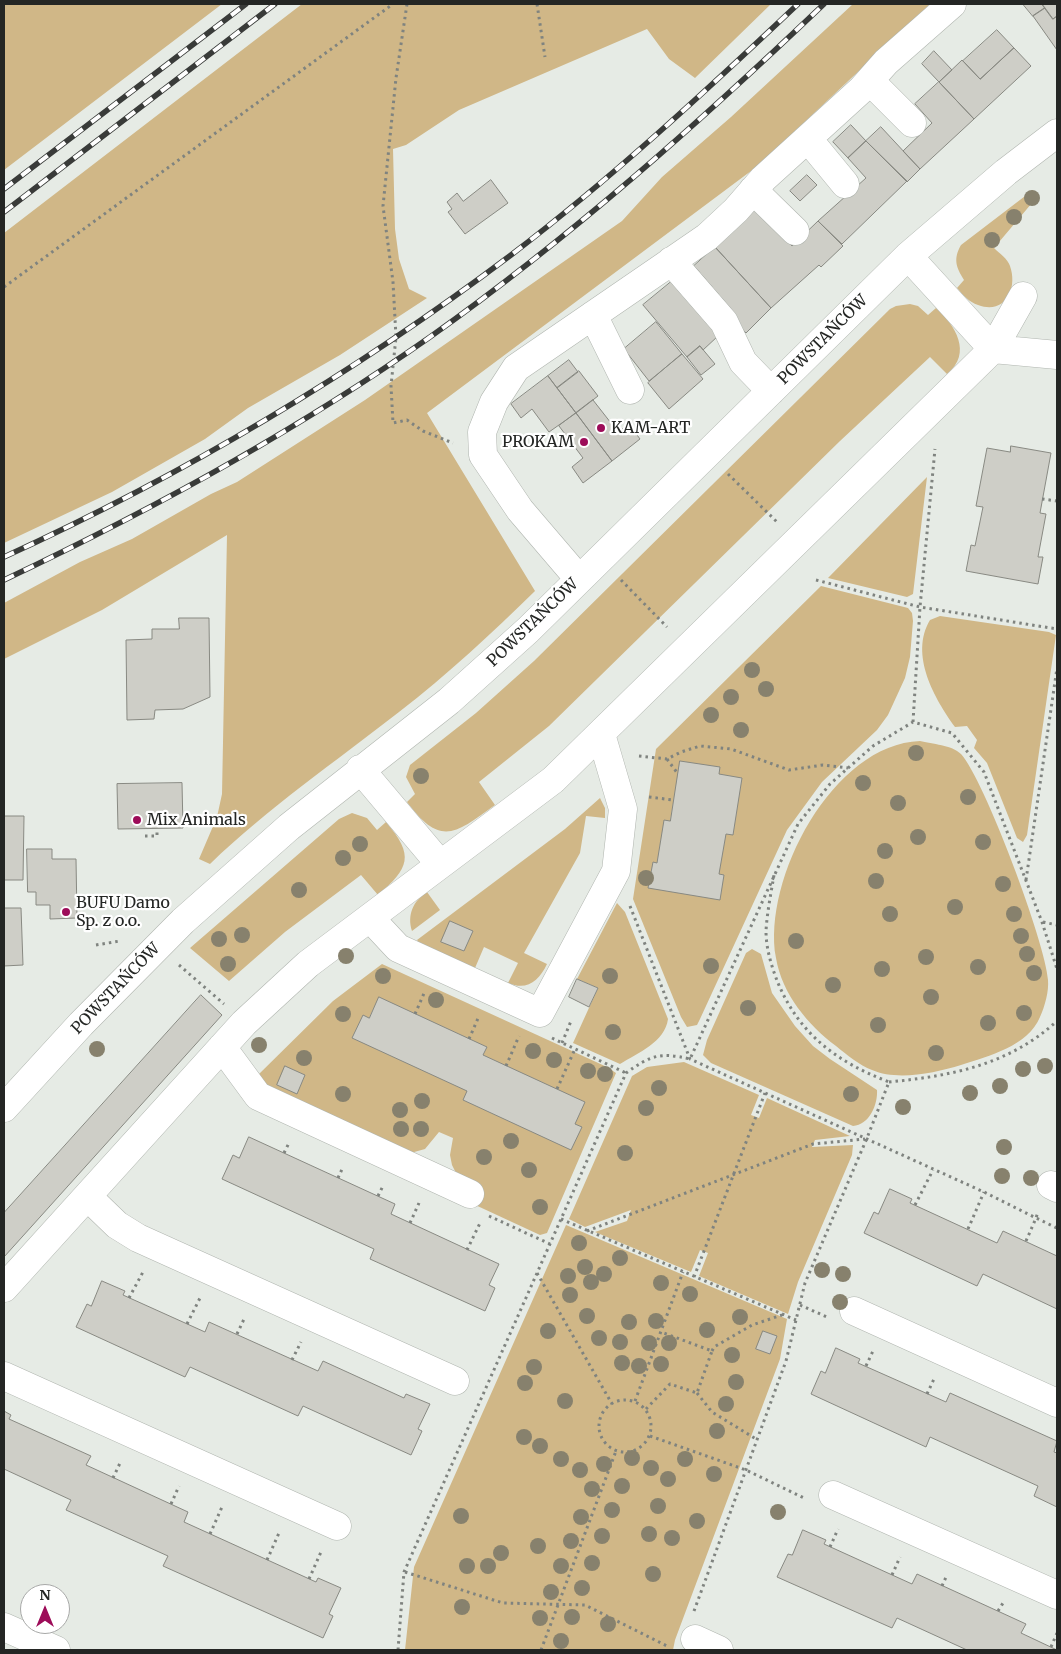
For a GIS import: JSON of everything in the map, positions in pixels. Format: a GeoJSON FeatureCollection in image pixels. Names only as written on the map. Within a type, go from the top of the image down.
{"type":"FeatureCollection","features":[{"type":"Feature","properties":{"kind":"street"},"geometry":{"type":"LineString","coordinates":[[579,579],[520,510],[483,455],[482,432],[494,402],[516,368],[707,236],[736,210],[753,190],[870,81],[886,62],[952,4]]}},
{"type":"Feature","properties":{"kind":"street"},"geometry":{"type":"LineString","coordinates":[[870,81],[912,123]]}},
{"type":"Feature","properties":{"kind":"street","name":"POWSTAŃCÓW"},"geometry":{"type":"LineString","coordinates":[[4,1108],[81,1024],[183,921],[289,827],[449,702],[528,630],[908,256],[1006,172],[1057,133]]}},
{"type":"Feature","properties":{"kind":"street"},"geometry":{"type":"LineString","coordinates":[[808,139],[844,184]]}},
{"type":"Feature","properties":{"kind":"street"},"geometry":{"type":"LineString","coordinates":[[753,190],[795,231]]}},
{"type":"Feature","properties":{"kind":"street"},"geometry":{"type":"LineString","coordinates":[[908,256],[993,349],[1057,355]]}},
{"type":"Feature","properties":{"kind":"street"},"geometry":{"type":"LineString","coordinates":[[670,261],[724,322],[743,362],[771,391]]}},
{"type":"Feature","properties":{"kind":"street"},"geometry":{"type":"LineString","coordinates":[[4,1288],[244,1023],[308,964],[553,780],[993,349],[1024,296]]}},
{"type":"Feature","properties":{"kind":"street"},"geometry":{"type":"LineString","coordinates":[[594,315],[630,390]]}},
{"type":"Feature","properties":{"kind":"street"},"geometry":{"type":"LineString","coordinates":[[370,918],[398,948],[540,1013],[616,871],[622,809],[601,734]]}},
{"type":"Feature","properties":{"kind":"street"},"geometry":{"type":"LineString","coordinates":[[360,770],[440,864]]}},
{"type":"Feature","properties":{"kind":"street"},"geometry":{"type":"LineString","coordinates":[[222,1047],[258,1096],[470,1194]]}},
{"type":"Feature","properties":{"kind":"street"},"geometry":{"type":"LineString","coordinates":[[88,1197],[117,1225],[138,1238],[455,1381]]}},
{"type":"Feature","properties":{"kind":"street"},"geometry":{"type":"LineString","coordinates":[[854,1311],[1057,1403]]}},
{"type":"Feature","properties":{"kind":"street"},"geometry":{"type":"LineString","coordinates":[[4,1376],[337,1526]]}},
{"type":"Feature","properties":{"kind":"street"},"geometry":{"type":"LineString","coordinates":[[833,1495],[1057,1595]]}},
{"type":"Feature","properties":{"kind":"street"},"geometry":{"type":"LineString","coordinates":[[4,1627],[56,1650]]}},
{"type":"Feature","properties":{"kind":"path"},"geometry":{"type":"LineString","coordinates":[[4,287],[393,4]]}},
{"type":"Feature","properties":{"kind":"path"},"geometry":{"type":"LineString","coordinates":[[407,4],[396,78],[383,206],[393,282],[396,337],[391,386],[393,423],[407,420],[423,431]]}},
{"type":"Feature","properties":{"kind":"path"},"geometry":{"type":"LineString","coordinates":[[537,4],[546,57]]}},
{"type":"Feature","properties":{"kind":"path"},"geometry":{"type":"LineString","coordinates":[[913,722],[920,607],[937,432],[923,417]]}},
{"type":"Feature","properties":{"kind":"path"},"geometry":{"type":"LineString","coordinates":[[722,468],[797,542]]}},
{"type":"Feature","properties":{"kind":"path"},"geometry":{"type":"LineString","coordinates":[[1042,499],[1057,501]]}},
{"type":"Feature","properties":{"kind":"path"},"geometry":{"type":"LineString","coordinates":[[615,574],[688,648]]}},
{"type":"Feature","properties":{"kind":"path"},"geometry":{"type":"LineString","coordinates":[[816,580],[920,607],[1057,629]]}},
{"type":"Feature","properties":{"kind":"path"},"geometry":{"type":"LineString","coordinates":[[1025,880],[1057,668]]}},
{"type":"Feature","properties":{"kind":"path"},"geometry":{"type":"LineString","coordinates":[[690,1059],[775,869],[798,824],[830,784],[848,768],[873,746],[913,722],[952,733],[984,772],[1042,922],[1057,969]]}},
{"type":"Feature","properties":{"kind":"path"},"geometry":{"type":"LineString","coordinates":[[640,756],[667,759],[700,746],[731,749],[754,755],[789,770],[823,765],[848,768]]}},
{"type":"Feature","properties":{"kind":"path"},"geometry":{"type":"LineString","coordinates":[[667,759],[678,774]]}},
{"type":"Feature","properties":{"kind":"path"},"geometry":{"type":"LineString","coordinates":[[145,836],[157,836],[157,829]]}},
{"type":"Feature","properties":{"kind":"path"},"geometry":{"type":"LineString","coordinates":[[775,869],[766,933],[772,968],[788,1008],[823,1047],[860,1071],[889,1082],[939,1077],[987,1064],[1032,1040],[1057,1021]]}},
{"type":"Feature","properties":{"kind":"path"},"geometry":{"type":"LineString","coordinates":[[616,871],[690,1059]]}},
{"type":"Feature","properties":{"kind":"path"},"geometry":{"type":"LineString","coordinates":[[1042,922],[1057,925]]}},
{"type":"Feature","properties":{"kind":"path"},"geometry":{"type":"LineString","coordinates":[[96,945],[122,941]]}},
{"type":"Feature","properties":{"kind":"path"},"geometry":{"type":"LineString","coordinates":[[172,959],[214,995]]}},
{"type":"Feature","properties":{"kind":"path"},"geometry":{"type":"LineString","coordinates":[[415,1014],[428,982]]}},
{"type":"Feature","properties":{"kind":"path"},"geometry":{"type":"LineString","coordinates":[[540,1013],[533,1029],[626,1072]]}},
{"type":"Feature","properties":{"kind":"path"},"geometry":{"type":"LineString","coordinates":[[469,1038],[480,1015]]}},
{"type":"Feature","properties":{"kind":"path"},"geometry":{"type":"LineString","coordinates":[[556,1089],[576,1049]]}},
{"type":"Feature","properties":{"kind":"path"},"geometry":{"type":"LineString","coordinates":[[398,1650],[404,1572],[626,1072],[647,1058],[671,1054],[690,1059],[867,1138],[1057,1228]]}},
{"type":"Feature","properties":{"kind":"path"},"geometry":{"type":"LineString","coordinates":[[404,1572],[503,1603],[585,1606],[695,1638],[756,1439],[786,1361],[805,1283],[889,1082]]}},
{"type":"Feature","properties":{"kind":"path"},"geometry":{"type":"LineString","coordinates":[[694,1276],[764,1093]]}},
{"type":"Feature","properties":{"kind":"path"},"geometry":{"type":"LineString","coordinates":[[587,1231],[813,1144],[867,1138]]}},
{"type":"Feature","properties":{"kind":"path"},"geometry":{"type":"LineString","coordinates":[[915,1205],[933,1170]]}},
{"type":"Feature","properties":{"kind":"path"},"geometry":{"type":"LineString","coordinates":[[1026,1240],[1054,1186]]}},
{"type":"Feature","properties":{"kind":"path"},"geometry":{"type":"LineString","coordinates":[[968,1229],[984,1192]]}},
{"type":"Feature","properties":{"kind":"path"},"geometry":{"type":"LineString","coordinates":[[467,1250],[484,1214],[550,1244]]}},
{"type":"Feature","properties":{"kind":"path"},"geometry":{"type":"LineString","coordinates":[[561,1219],[796,1320]]}},
{"type":"Feature","properties":{"kind":"path"},"geometry":{"type":"LineString","coordinates":[[129,1298],[146,1265]]}},
{"type":"Feature","properties":{"kind":"path"},"geometry":{"type":"LineString","coordinates":[[537,1272],[612,1404]]}},
{"type":"Feature","properties":{"kind":"path"},"geometry":{"type":"LineString","coordinates":[[635,1401],[683,1272]]}},
{"type":"Feature","properties":{"kind":"path"},"geometry":{"type":"LineString","coordinates":[[697,1393],[714,1347],[752,1325],[783,1315]]}},
{"type":"Feature","properties":{"kind":"path"},"geometry":{"type":"LineString","coordinates":[[661,1332],[712,1351]]}},
{"type":"Feature","properties":{"kind":"path"},"geometry":{"type":"LineString","coordinates":[[646,1408],[670,1384],[697,1393],[712,1412],[756,1439]]}},
{"type":"Feature","properties":{"kind":"path"},"geometry":{"type":"LineString","coordinates":[[625,1399],[635,1401],[646,1408],[652,1426],[650,1436],[645,1444],[636,1451],[616,1451],[607,1445],[601,1437],[599,1426],[601,1416],[606,1408],[612,1404],[625,1399]]}},
{"type":"Feature","properties":{"kind":"path"},"geometry":{"type":"LineString","coordinates":[[650,1436],[746,1470],[827,1508],[833,1495]]}},
{"type":"Feature","properties":{"kind":"path"},"geometry":{"type":"LineString","coordinates":[[541,1650],[616,1451]]}},
{"type":"Feature","properties":{"kind":"path"},"geometry":{"type":"LineString","coordinates":[[1050,1647],[1057,1633]]}},
{"type":"Feature","properties":{"kind":"shaded area"},"geometry":{"type":"Polygon","coordinates":[[[4,4],[222,4],[4,170],[4,4]]]}},
{"type":"Feature","properties":{"kind":"shaded area"},"geometry":{"type":"Polygon","coordinates":[[[302,4],[771,4],[695,78],[669,59],[647,29],[459,110],[406,145],[393,149],[395,229],[399,259],[409,289],[427,298],[340,355],[248,408],[205,439],[112,492],[4,543],[4,233],[302,4]]]}},
{"type":"Feature","properties":{"kind":"shaded area"},"geometry":{"type":"Polygon","coordinates":[[[853,4],[930,4],[759,165],[427,413],[535,591],[486,638],[434,683],[278,804],[210,864],[199,859],[217,817],[222,794],[227,535],[102,610],[4,659],[4,603],[80,562],[132,539],[211,494],[237,482],[365,400],[622,221],[662,177],[731,117],[853,4]]]}},
{"type":"Feature","properties":{"kind":"shaded area"},"geometry":{"type":"Polygon","coordinates":[[[1033,190],[1037,197],[994,248],[1009,263],[1012,275],[1011,291],[1002,303],[996,306],[987,307],[975,304],[957,288],[964,280],[956,263],[961,245],[1033,190]]]}},
{"type":"Feature","properties":{"kind":"shaded area"},"geometry":{"type":"Polygon","coordinates":[[[910,304],[918,306],[928,315],[936,308],[955,331],[960,348],[955,366],[947,374],[930,357],[840,441],[549,726],[479,782],[495,805],[470,823],[449,831],[440,831],[430,826],[419,816],[407,802],[415,794],[406,777],[410,765],[476,713],[534,661],[890,309],[910,304]]]}},
{"type":"Feature","properties":{"kind":"shaded area"},"geometry":{"type":"Polygon","coordinates":[[[927,477],[913,594],[907,597],[828,578],[927,477]]]}},
{"type":"Feature","properties":{"kind":"shaded area"},"geometry":{"type":"Polygon","coordinates":[[[821,586],[908,608],[912,613],[913,621],[910,657],[905,678],[888,715],[877,730],[822,782],[787,830],[697,1025],[687,1027],[681,1017],[633,899],[656,749],[821,586]]]}},
{"type":"Feature","properties":{"kind":"shaded area"},"geometry":{"type":"Polygon","coordinates":[[[940,616],[1049,632],[1056,635],[1027,835],[1023,842],[1017,838],[987,763],[974,748],[977,740],[967,726],[955,727],[940,703],[927,676],[922,648],[924,633],[930,620],[940,616]]]}},
{"type":"Feature","properties":{"kind":"shaded area"},"geometry":{"type":"Polygon","coordinates":[[[920,741],[957,751],[971,769],[998,827],[1026,899],[1045,961],[1048,989],[1040,1017],[1027,1035],[1017,1043],[995,1054],[940,1071],[916,1075],[893,1075],[872,1070],[858,1063],[826,1038],[798,1008],[790,996],[779,971],[776,958],[775,926],[780,891],[792,855],[810,821],[833,790],[859,765],[888,748],[920,741]]]}},
{"type":"Feature","properties":{"kind":"shaded area"},"geometry":{"type":"Polygon","coordinates":[[[600,798],[605,808],[605,818],[586,816],[580,853],[524,953],[547,964],[536,980],[521,986],[508,983],[518,963],[484,947],[475,968],[419,943],[417,940],[565,829],[600,798]]]}},
{"type":"Feature","properties":{"kind":"shaded area"},"geometry":{"type":"Polygon","coordinates":[[[352,813],[367,818],[377,830],[386,822],[401,844],[404,853],[402,869],[378,895],[361,875],[285,932],[229,981],[190,948],[339,819],[352,813]]]}},
{"type":"Feature","properties":{"kind":"shaded area"},"geometry":{"type":"Polygon","coordinates":[[[427,892],[440,910],[412,931],[410,919],[412,909],[427,892]]]}},
{"type":"Feature","properties":{"kind":"shaded area"},"geometry":{"type":"Polygon","coordinates":[[[617,903],[625,912],[668,1019],[662,1034],[650,1046],[620,1064],[573,1043],[598,988],[577,979],[617,903]]]}},
{"type":"Feature","properties":{"kind":"shaded area"},"geometry":{"type":"Polygon","coordinates":[[[752,949],[761,954],[772,993],[795,1026],[813,1046],[877,1090],[874,1108],[864,1122],[853,1126],[711,1063],[703,1055],[707,1040],[746,953],[752,949]]]}},
{"type":"Feature","properties":{"kind":"shaded area"},"geometry":{"type":"Polygon","coordinates":[[[382,964],[607,1067],[616,1073],[547,1233],[540,1235],[471,1203],[452,1165],[450,1155],[453,1138],[439,1132],[425,1149],[407,1154],[273,1095],[257,1076],[333,1001],[382,964]]]}},
{"type":"Feature","properties":{"kind":"shaded area"},"geometry":{"type":"Polygon","coordinates":[[[684,1062],[759,1095],[751,1115],[759,1118],[767,1098],[850,1136],[815,1140],[812,1147],[853,1145],[852,1155],[798,1282],[788,1314],[699,1276],[708,1253],[700,1250],[691,1272],[595,1232],[627,1221],[631,1210],[585,1227],[569,1219],[632,1076],[647,1067],[684,1062]]]}},
{"type":"Feature","properties":{"kind":"shaded area"},"geometry":{"type":"Polygon","coordinates":[[[566,1225],[787,1319],[780,1359],[675,1640],[673,1650],[405,1650],[414,1567],[566,1225]]]}},
{"type":"Feature","properties":{"kind":"building"},"geometry":{"type":"Polygon","coordinates":[[[1023,4],[1042,4],[1045,8],[1033,16],[1023,4]]]}},
{"type":"Feature","properties":{"kind":"building"},"geometry":{"type":"Polygon","coordinates":[[[1042,4],[1057,4],[1057,16],[1053,19],[1042,4]]]}},
{"type":"Feature","properties":{"kind":"building"},"geometry":{"type":"Polygon","coordinates":[[[1045,8],[1053,19],[1057,16],[1057,50],[1033,16],[1045,8]]]}},
{"type":"Feature","properties":{"kind":"building"},"geometry":{"type":"Polygon","coordinates":[[[997,30],[1014,48],[980,79],[963,61],[997,30]]]}},
{"type":"Feature","properties":{"kind":"building"},"geometry":{"type":"Polygon","coordinates":[[[1014,48],[1031,66],[974,119],[939,82],[962,60],[980,79],[1014,48]]]}},
{"type":"Feature","properties":{"kind":"building"},"geometry":{"type":"Polygon","coordinates":[[[934,51],[952,70],[939,82],[922,64],[934,51]]]}},
{"type":"Feature","properties":{"kind":"building"},"geometry":{"type":"Polygon","coordinates":[[[939,82],[974,119],[920,169],[903,151],[932,123],[915,104],[939,82]]]}},
{"type":"Feature","properties":{"kind":"building"},"geometry":{"type":"Polygon","coordinates":[[[851,125],[866,141],[848,158],[833,142],[851,125]]]}},
{"type":"Feature","properties":{"kind":"building"},"geometry":{"type":"Polygon","coordinates":[[[881,127],[920,169],[907,182],[866,141],[881,127]]]}},
{"type":"Feature","properties":{"kind":"building"},"geometry":{"type":"Polygon","coordinates":[[[866,141],[907,181],[842,244],[818,221],[866,178],[848,158],[866,141]]]}},
{"type":"Feature","properties":{"kind":"building"},"geometry":{"type":"Polygon","coordinates":[[[807,175],[817,185],[800,201],[790,191],[807,175]]]}},
{"type":"Feature","properties":{"kind":"building"},"geometry":{"type":"Polygon","coordinates":[[[491,180],[508,203],[465,234],[448,212],[452,209],[447,202],[457,193],[463,201],[491,180]]]}},
{"type":"Feature","properties":{"kind":"building"},"geometry":{"type":"Polygon","coordinates":[[[756,208],[792,246],[818,221],[843,246],[821,267],[819,265],[771,308],[715,247],[756,208]]]}},
{"type":"Feature","properties":{"kind":"building"},"geometry":{"type":"Polygon","coordinates":[[[715,247],[771,308],[746,333],[727,313],[731,309],[694,266],[715,247]]]}},
{"type":"Feature","properties":{"kind":"building"},"geometry":{"type":"Polygon","coordinates":[[[671,282],[718,336],[703,350],[700,346],[687,357],[643,305],[671,282]]]}},
{"type":"Feature","properties":{"kind":"building"},"geometry":{"type":"Polygon","coordinates":[[[656,322],[682,354],[649,381],[624,349],[656,322]]]}},
{"type":"Feature","properties":{"kind":"building"},"geometry":{"type":"Polygon","coordinates":[[[700,346],[715,364],[701,375],[687,357],[700,346]]]}},
{"type":"Feature","properties":{"kind":"building"},"geometry":{"type":"Polygon","coordinates":[[[682,354],[703,379],[669,409],[648,383],[682,354]]]}},
{"type":"Feature","properties":{"kind":"building"},"geometry":{"type":"Polygon","coordinates":[[[569,360],[578,372],[557,388],[548,376],[569,360]]]}},
{"type":"Feature","properties":{"kind":"building"},"geometry":{"type":"Polygon","coordinates":[[[579,371],[598,396],[576,413],[557,388],[579,371]]]}},
{"type":"Feature","properties":{"kind":"building"},"geometry":{"type":"Polygon","coordinates":[[[548,376],[576,413],[549,432],[532,409],[521,418],[511,404],[548,376]]]}},
{"type":"Feature","properties":{"kind":"building","name":"KAM-ART"},"geometry":{"type":"Polygon","coordinates":[[[593,400],[618,432],[629,424],[640,439],[612,461],[576,413],[593,400]]]}},
{"type":"Feature","properties":{"kind":"building","name":"PROKAM"},"geometry":{"type":"Polygon","coordinates":[[[576,413],[612,461],[583,483],[572,467],[583,458],[559,426],[576,413]]]}},
{"type":"Feature","properties":{"kind":"building"},"geometry":{"type":"Polygon","coordinates":[[[1011,446],[1051,453],[1040,513],[1046,514],[1038,557],[1043,557],[1038,584],[966,571],[971,545],[975,546],[983,507],[976,506],[987,448],[1010,452],[1011,446]]]}},
{"type":"Feature","properties":{"kind":"building"},"geometry":{"type":"Polygon","coordinates":[[[179,618],[209,618],[210,697],[183,709],[155,710],[154,719],[127,720],[126,640],[152,639],[152,629],[179,629],[179,618]]]}},
{"type":"Feature","properties":{"kind":"building"},"geometry":{"type":"Polygon","coordinates":[[[680,761],[720,767],[719,774],[742,778],[733,835],[726,834],[719,874],[724,875],[720,900],[648,888],[653,862],[657,863],[664,820],[670,821],[680,761]]]}},
{"type":"Feature","properties":{"kind":"building"},"geometry":{"type":"Polygon","coordinates":[[[182,783],[183,828],[118,829],[117,784],[182,783]]]}},
{"type":"Feature","properties":{"kind":"building"},"geometry":{"type":"Polygon","coordinates":[[[4,816],[24,816],[23,880],[4,880],[4,816]]]}},
{"type":"Feature","properties":{"kind":"building"},"geometry":{"type":"Polygon","coordinates":[[[27,849],[52,849],[52,859],[76,859],[77,918],[50,919],[50,905],[36,905],[36,892],[28,892],[27,849]]]}},
{"type":"Feature","properties":{"kind":"building"},"geometry":{"type":"Polygon","coordinates":[[[4,908],[21,908],[23,965],[4,966],[4,908]]]}},
{"type":"Feature","properties":{"kind":"building"},"geometry":{"type":"Polygon","coordinates":[[[450,921],[473,931],[464,951],[441,942],[450,921]]]}},
{"type":"Feature","properties":{"kind":"building"},"geometry":{"type":"Polygon","coordinates":[[[577,979],[598,988],[589,1007],[569,997],[577,979]]]}},
{"type":"Feature","properties":{"kind":"building"},"geometry":{"type":"Polygon","coordinates":[[[201,995],[222,1015],[4,1257],[4,1213],[201,995]]]}},
{"type":"Feature","properties":{"kind":"building"},"geometry":{"type":"Polygon","coordinates":[[[379,997],[487,1047],[483,1055],[585,1102],[575,1124],[582,1127],[571,1150],[463,1100],[467,1091],[352,1038],[363,1015],[369,1018],[379,997]]]}},
{"type":"Feature","properties":{"kind":"building"},"geometry":{"type":"Polygon","coordinates":[[[285,1066],[305,1075],[297,1094],[277,1085],[285,1066]]]}},
{"type":"Feature","properties":{"kind":"building"},"geometry":{"type":"Polygon","coordinates":[[[249,1137],[395,1204],[391,1214],[499,1264],[489,1285],[495,1288],[485,1311],[370,1259],[374,1249],[222,1179],[233,1155],[239,1158],[249,1137]]]}},
{"type":"Feature","properties":{"kind":"building"},"geometry":{"type":"Polygon","coordinates":[[[890,1189],[912,1199],[910,1203],[997,1243],[1003,1231],[1057,1256],[1057,1309],[983,1274],[977,1286],[864,1233],[874,1212],[878,1214],[890,1189]]]}},
{"type":"Feature","properties":{"kind":"building"},"geometry":{"type":"Polygon","coordinates":[[[102,1281],[125,1291],[123,1295],[205,1332],[209,1322],[318,1371],[323,1361],[404,1398],[406,1394],[430,1404],[418,1429],[422,1431],[411,1455],[303,1406],[298,1416],[190,1367],[185,1377],[76,1327],[87,1304],[91,1306],[102,1281]]]}},
{"type":"Feature","properties":{"kind":"building"},"geometry":{"type":"Polygon","coordinates":[[[763,1331],[777,1336],[770,1354],[756,1349],[763,1331]]]}},
{"type":"Feature","properties":{"kind":"building"},"geometry":{"type":"Polygon","coordinates":[[[836,1348],[860,1359],[858,1363],[946,1402],[950,1393],[1057,1441],[1054,1452],[1057,1453],[1057,1507],[1034,1496],[1038,1486],[930,1437],[926,1447],[811,1394],[821,1371],[825,1373],[836,1348]]]}},
{"type":"Feature","properties":{"kind":"building"},"geometry":{"type":"Polygon","coordinates":[[[4,1411],[11,1415],[9,1419],[91,1456],[86,1465],[188,1512],[184,1522],[316,1582],[318,1578],[341,1588],[329,1614],[333,1616],[323,1638],[163,1566],[168,1556],[66,1510],[71,1500],[4,1469],[4,1411]]]}},
{"type":"Feature","properties":{"kind":"building"},"geometry":{"type":"Polygon","coordinates":[[[803,1530],[826,1540],[824,1544],[912,1584],[917,1574],[1026,1624],[1021,1633],[1057,1650],[967,1650],[897,1618],[892,1628],[777,1577],[788,1554],[792,1555],[803,1530]]]}},
{"type":"Feature","properties":{"kind":"railway"},"geometry":{"type":"LineString","coordinates":[[4,189],[246,4]]}},
{"type":"Feature","properties":{"kind":"railway"},"geometry":{"type":"LineString","coordinates":[[4,212],[275,4]]}},
{"type":"Feature","properties":{"kind":"railway"},"geometry":{"type":"LineString","coordinates":[[4,557],[137,492],[201,457],[328,381],[451,299],[586,196],[798,4]]}},
{"type":"Feature","properties":{"kind":"railway"},"geometry":{"type":"LineString","coordinates":[[4,580],[114,526],[222,468],[328,405],[430,337],[533,260],[633,178],[730,92],[824,4]]}},
{"type":"Feature","properties":{"kind":"place","name":"KAM-ART"},"geometry":{"type":"Point","coordinates":[601,428]}},
{"type":"Feature","properties":{"kind":"place","name":"PROKAM"},"geometry":{"type":"Point","coordinates":[584,442]}},
{"type":"Feature","properties":{"kind":"place","name":"Mix Animals"},"geometry":{"type":"Point","coordinates":[137,820]}},
{"type":"Feature","properties":{"kind":"place","name":"BUFU Damo Sp. z o.o."},"geometry":{"type":"Point","coordinates":[66,912]}}]}
